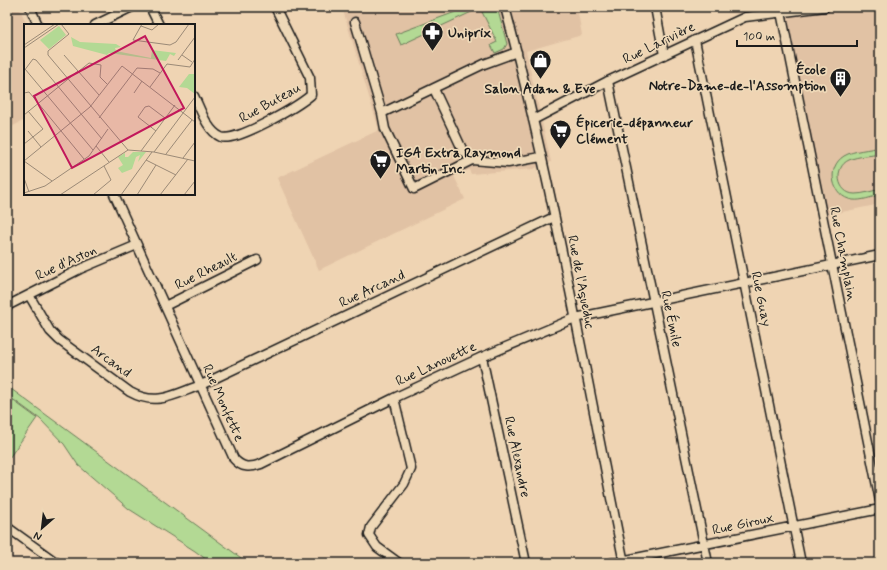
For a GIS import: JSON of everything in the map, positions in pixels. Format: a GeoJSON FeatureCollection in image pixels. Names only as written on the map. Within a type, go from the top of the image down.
{"type":"FeatureCollection","features":[{"type":"Feature","properties":{"kind":"street"},"geometry":{"type":"LineString","coordinates":[[30,7],[38,24]]}},
{"type":"Feature","properties":{"kind":"street"},"geometry":{"type":"LineString","coordinates":[[97,24],[132,7]]}},
{"type":"Feature","properties":{"kind":"street"},"geometry":{"type":"LineString","coordinates":[[150,7],[158,24]]}},
{"type":"Feature","properties":{"kind":"street","name":"Rue Buteau"},"geometry":{"type":"LineString","coordinates":[[195,98],[209,126],[221,137],[235,138],[299,105],[311,94],[310,78],[275,7]]}},
{"type":"Feature","properties":{"kind":"street","name":"Rue de l'Aqueduc"},"geometry":{"type":"LineString","coordinates":[[505,7],[533,120],[554,217],[623,562]]}},
{"type":"Feature","properties":{"kind":"street"},"geometry":{"type":"LineString","coordinates":[[655,7],[664,55]]}},
{"type":"Feature","properties":{"kind":"street","name":"Rue Larivière"},"geometry":{"type":"LineString","coordinates":[[533,120],[608,81],[745,17],[826,7]]}},
{"type":"Feature","properties":{"kind":"street","name":"Rue Champlain"},"geometry":{"type":"LineString","coordinates":[[781,12],[880,501]]}},
{"type":"Feature","properties":{"kind":"street"},"geometry":{"type":"LineString","coordinates":[[355,22],[385,128],[414,189],[472,160],[508,163],[541,157]]}},
{"type":"Feature","properties":{"kind":"street","name":"Rue Guay"},"geometry":{"type":"LineString","coordinates":[[695,40],[801,563]]}},
{"type":"Feature","properties":{"kind":"street"},"geometry":{"type":"LineString","coordinates":[[382,113],[484,64],[517,52]]}},
{"type":"Feature","properties":{"kind":"street","name":"Rue Émile"},"geometry":{"type":"LineString","coordinates":[[608,81],[708,563]]}},
{"type":"Feature","properties":{"kind":"street"},"geometry":{"type":"LineString","coordinates":[[434,89],[463,151],[472,160]]}},
{"type":"Feature","properties":{"kind":"street","name":"Rue Monfette"},"geometry":{"type":"LineString","coordinates":[[114,195],[234,459],[240,465],[247,467],[261,464],[394,398]]}},
{"type":"Feature","properties":{"kind":"street","name":"Rue Arcand"},"geometry":{"type":"LineString","coordinates":[[201,385],[554,217]]}},
{"type":"Feature","properties":{"kind":"street","name":"Rue d'Aston"},"geometry":{"type":"LineString","coordinates":[[7,306],[80,269],[137,245]]}},
{"type":"Feature","properties":{"kind":"street","name":"Rue Lanouette"},"geometry":{"type":"LineString","coordinates":[[399,563],[377,547],[369,535],[372,527],[404,484],[411,469],[394,398],[482,357],[575,318],[654,303],[880,255]]}},
{"type":"Feature","properties":{"kind":"street","name":"Rue Rheault"},"geometry":{"type":"LineString","coordinates":[[165,306],[257,260]]}},
{"type":"Feature","properties":{"kind":"street","name":"Arcand"},"geometry":{"type":"LineString","coordinates":[[29,295],[50,330],[59,340],[143,399],[159,400],[201,385]]}},
{"type":"Feature","properties":{"kind":"street","name":"Rue Alexandre"},"geometry":{"type":"LineString","coordinates":[[482,357],[526,563]]}},
{"type":"Feature","properties":{"kind":"street","name":"Rue Giroux"},"geometry":{"type":"LineString","coordinates":[[611,563],[623,562],[880,509]]}},
{"type":"Feature","properties":{"kind":"street"},"geometry":{"type":"LineString","coordinates":[[7,527],[57,563]]}},
{"type":"Feature","properties":{"kind":"shaded area"},"geometry":{"type":"Polygon","coordinates":[[[7,7],[19,7],[27,24],[24,24],[24,120],[7,129],[7,7]]]}},
{"type":"Feature","properties":{"kind":"shaded area"},"geometry":{"type":"Polygon","coordinates":[[[342,7],[577,7],[582,35],[526,51],[551,162],[533,169],[471,174],[469,170],[454,176],[465,199],[319,270],[277,178],[379,130],[342,7]]]}},
{"type":"Feature","properties":{"kind":"shaded area"},"geometry":{"type":"Polygon","coordinates":[[[825,7],[880,7],[880,204],[823,216],[781,12],[825,7]]]}},
{"type":"Feature","properties":{"kind":"green space"},"geometry":{"type":"Polygon","coordinates":[[[469,7],[497,7],[507,44],[504,49],[495,53],[491,45],[497,42],[480,8],[401,45],[396,34],[469,7]]]}},
{"type":"Feature","properties":{"kind":"green space"},"geometry":{"type":"Polygon","coordinates":[[[880,147],[880,154],[860,157],[844,163],[839,174],[839,180],[844,190],[849,193],[861,194],[880,189],[880,195],[856,200],[846,198],[836,188],[834,181],[833,174],[838,161],[852,152],[880,147]]]}},
{"type":"Feature","properties":{"kind":"green space"},"geometry":{"type":"Polygon","coordinates":[[[7,386],[248,563],[211,563],[195,551],[129,509],[78,465],[64,444],[40,419],[7,395],[7,386]]]}},
{"type":"Feature","properties":{"kind":"green space"},"geometry":{"type":"Polygon","coordinates":[[[7,396],[37,418],[7,461],[7,396]]]}},
{"type":"Feature","properties":{"kind":"place","name":"Uniprix"},"geometry":{"type":"Point","coordinates":[433,52]}},
{"type":"Feature","properties":{"kind":"place","name":"Salon Adam & Eve"},"geometry":{"type":"Point","coordinates":[540,80]}},
{"type":"Feature","properties":{"kind":"place","name":"École Notre-Dame-de-l'Assomption"},"geometry":{"type":"Point","coordinates":[841,98]}},
{"type":"Feature","properties":{"kind":"place","name":"Épicerie-dépanneur Clément"},"geometry":{"type":"Point","coordinates":[560,150]}},
{"type":"Feature","properties":{"kind":"place","name":"IGA Extra Raymond Martin Inc."},"geometry":{"type":"Point","coordinates":[380,180]}}]}
